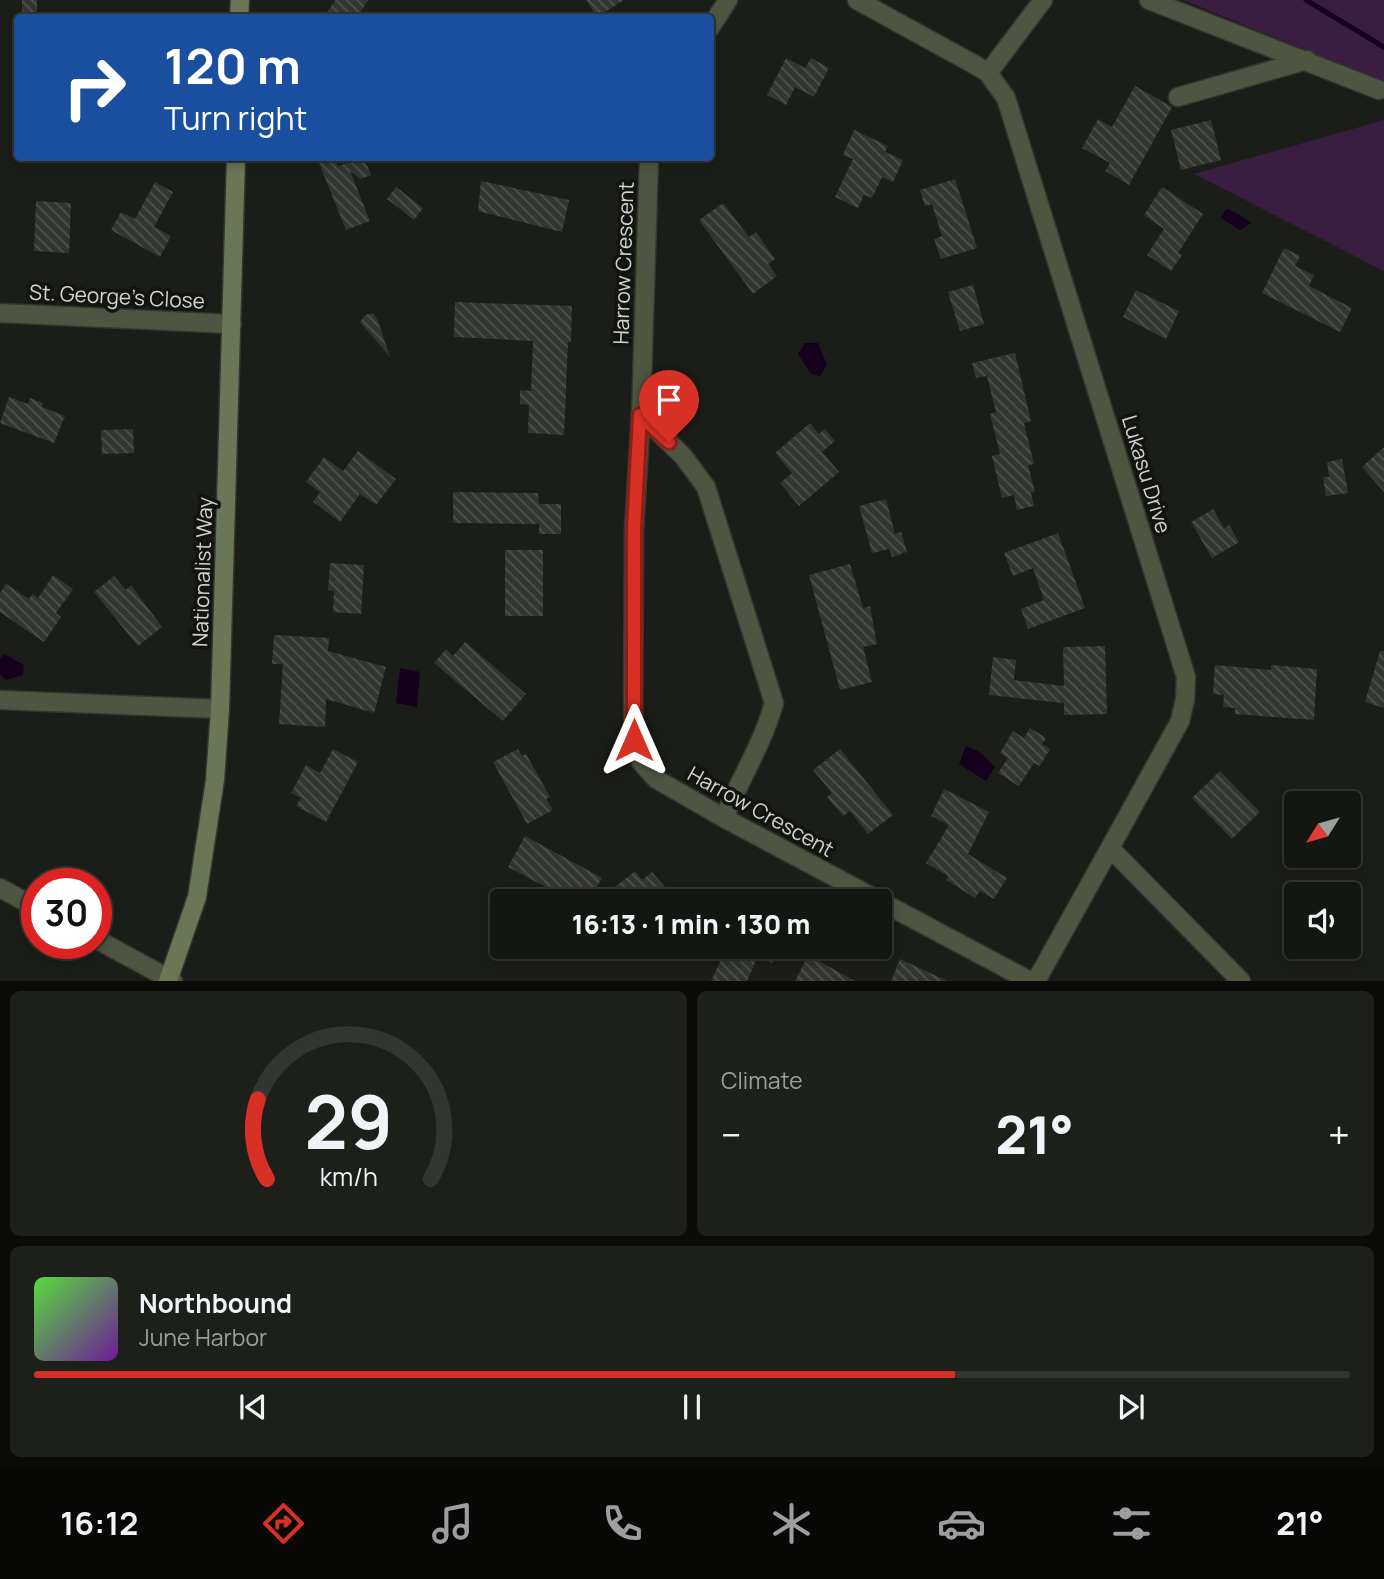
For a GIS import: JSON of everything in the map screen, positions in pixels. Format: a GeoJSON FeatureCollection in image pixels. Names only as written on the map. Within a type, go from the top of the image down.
{"type":"FeatureCollection","features":[{"type":"Feature","properties":{"kind":"street"},"geometry":{"type":"LineString","coordinates":[[714,22],[728,0]]}},
{"type":"Feature","properties":{"kind":"street","name":"Lukasu Drive"},"geometry":{"type":"LineString","coordinates":[[857,0],[988,73],[1006,98],[1186,677],[1185,700],[1180,721],[1036,981]]}},
{"type":"Feature","properties":{"kind":"street"},"geometry":{"type":"LineString","coordinates":[[988,73],[1043,0]]}},
{"type":"Feature","properties":{"kind":"street"},"geometry":{"type":"LineString","coordinates":[[1149,0],[1379,90]]}},
{"type":"Feature","properties":{"kind":"street"},"geometry":{"type":"LineString","coordinates":[[1178,97],[1307,60]]}},
{"type":"Feature","properties":{"kind":"street","name":"Nationalist Way"},"geometry":{"type":"LineString","coordinates":[[170,980],[197,897],[215,780],[220,709],[236,161]]}},
{"type":"Feature","properties":{"kind":"street","name":"Harrow Crescent"},"geometry":{"type":"LineString","coordinates":[[649,161],[634,530],[634,740],[641,762],[656,779],[724,818],[1030,981]]}},
{"type":"Feature","properties":{"kind":"street","name":"St. George's Close"},"geometry":{"type":"LineString","coordinates":[[0,313],[232,324]]}},
{"type":"Feature","properties":{"kind":"street"},"geometry":{"type":"LineString","coordinates":[[640,415],[683,456],[706,486],[774,703],[768,725],[724,818]]}},
{"type":"Feature","properties":{"kind":"street"},"geometry":{"type":"LineString","coordinates":[[0,701],[220,709]]}},
{"type":"Feature","properties":{"kind":"street"},"geometry":{"type":"LineString","coordinates":[[1110,848],[1241,981]]}},
{"type":"Feature","properties":{"kind":"street"},"geometry":{"type":"LineString","coordinates":[[0,888],[21,899]]}},
{"type":"Feature","properties":{"kind":"street"},"geometry":{"type":"LineString","coordinates":[[112,948],[170,980]]}},
{"type":"Feature","properties":{"kind":"shaded area"},"geometry":{"type":"Polygon","coordinates":[[[1183,0],[1384,0],[1384,82],[1183,0]]]}},
{"type":"Feature","properties":{"kind":"shaded area"},"geometry":{"type":"Polygon","coordinates":[[[1384,120],[1384,271],[1194,174],[1384,120]]]}},
{"type":"Feature","properties":{"kind":"shaded area"},"geometry":{"type":"Polygon","coordinates":[[[1226,209],[1251,223],[1240,230],[1221,218],[1226,209]]]}},
{"type":"Feature","properties":{"kind":"shaded area"},"geometry":{"type":"Polygon","coordinates":[[[805,343],[818,343],[827,365],[820,376],[811,374],[798,354],[805,343]]]}},
{"type":"Feature","properties":{"kind":"shaded area"},"geometry":{"type":"Polygon","coordinates":[[[4,654],[24,665],[23,675],[6,680],[0,674],[0,659],[4,654]]]}},
{"type":"Feature","properties":{"kind":"shaded area"},"geometry":{"type":"Polygon","coordinates":[[[400,668],[420,672],[417,707],[396,703],[400,668]]]}},
{"type":"Feature","properties":{"kind":"shaded area"},"geometry":{"type":"Polygon","coordinates":[[[966,746],[978,751],[995,767],[986,781],[959,764],[966,746]]]}},
{"type":"Feature","properties":{"kind":"building"},"geometry":{"type":"Polygon","coordinates":[[[22,0],[37,0],[37,14],[22,14],[22,0]]]}},
{"type":"Feature","properties":{"kind":"building"},"geometry":{"type":"Polygon","coordinates":[[[335,0],[368,0],[359,14],[326,14],[335,0]]]}},
{"type":"Feature","properties":{"kind":"building"},"geometry":{"type":"Polygon","coordinates":[[[586,0],[624,0],[602,14],[595,14],[586,0]]]}},
{"type":"Feature","properties":{"kind":"building"},"geometry":{"type":"Polygon","coordinates":[[[786,58],[805,68],[811,58],[829,68],[814,97],[795,87],[786,105],[767,95],[786,58]]]}},
{"type":"Feature","properties":{"kind":"building"},"geometry":{"type":"Polygon","coordinates":[[[1135,86],[1172,107],[1129,185],[1105,171],[1110,163],[1082,148],[1098,119],[1112,127],[1135,86]]]}},
{"type":"Feature","properties":{"kind":"building"},"geometry":{"type":"Polygon","coordinates":[[[1211,120],[1221,160],[1181,170],[1171,130],[1211,120]]]}},
{"type":"Feature","properties":{"kind":"building"},"geometry":{"type":"Polygon","coordinates":[[[854,130],[888,146],[885,152],[903,160],[893,182],[882,177],[872,198],[864,195],[858,208],[835,197],[853,159],[843,155],[854,130]]]}},
{"type":"Feature","properties":{"kind":"building"},"geometry":{"type":"Polygon","coordinates":[[[318,161],[336,161],[338,166],[365,161],[371,175],[361,179],[350,171],[370,221],[346,230],[318,161]]]}},
{"type":"Feature","properties":{"kind":"building"},"geometry":{"type":"Polygon","coordinates":[[[955,179],[977,248],[941,259],[934,239],[942,236],[932,204],[925,206],[920,190],[955,179]]]}},
{"type":"Feature","properties":{"kind":"building"},"geometry":{"type":"Polygon","coordinates":[[[481,181],[569,200],[562,232],[478,211],[481,181]]]}},
{"type":"Feature","properties":{"kind":"building"},"geometry":{"type":"Polygon","coordinates":[[[155,182],[173,192],[154,227],[171,236],[160,257],[111,230],[121,212],[135,219],[155,182]]]}},
{"type":"Feature","properties":{"kind":"building"},"geometry":{"type":"Polygon","coordinates":[[[396,187],[423,208],[414,220],[387,199],[396,187]]]}},
{"type":"Feature","properties":{"kind":"building"},"geometry":{"type":"Polygon","coordinates":[[[1162,187],[1203,214],[1178,253],[1182,255],[1171,271],[1147,255],[1164,229],[1144,215],[1162,187]]]}},
{"type":"Feature","properties":{"kind":"building"},"geometry":{"type":"Polygon","coordinates":[[[36,201],[71,203],[69,253],[34,251],[36,201]]]}},
{"type":"Feature","properties":{"kind":"building"},"geometry":{"type":"Polygon","coordinates":[[[723,203],[749,237],[756,232],[775,259],[768,264],[777,276],[753,294],[699,220],[723,203]]]}},
{"type":"Feature","properties":{"kind":"building"},"geometry":{"type":"Polygon","coordinates":[[[1284,248],[1300,256],[1295,266],[1314,275],[1309,286],[1352,308],[1340,332],[1262,293],[1284,248]]]}},
{"type":"Feature","properties":{"kind":"building"},"geometry":{"type":"Polygon","coordinates":[[[973,285],[984,324],[960,331],[948,292],[973,285]]]}},
{"type":"Feature","properties":{"kind":"building"},"geometry":{"type":"Polygon","coordinates":[[[1136,290],[1179,311],[1166,339],[1123,317],[1136,290]]]}},
{"type":"Feature","properties":{"kind":"building"},"geometry":{"type":"Polygon","coordinates":[[[455,302],[572,306],[564,435],[528,433],[529,405],[520,404],[520,390],[531,391],[533,341],[454,337],[455,302]]]}},
{"type":"Feature","properties":{"kind":"building"},"geometry":{"type":"Polygon","coordinates":[[[373,313],[390,357],[360,322],[365,315],[373,313]]]}},
{"type":"Feature","properties":{"kind":"building"},"geometry":{"type":"Polygon","coordinates":[[[1015,353],[1031,421],[1024,423],[1034,464],[1028,465],[1035,492],[1031,493],[1034,506],[1017,510],[1014,495],[1002,498],[992,456],[1000,454],[990,414],[996,412],[987,376],[976,378],[972,363],[1015,353]]]}},
{"type":"Feature","properties":{"kind":"building"},"geometry":{"type":"Polygon","coordinates":[[[9,397],[28,404],[30,398],[43,403],[42,407],[65,416],[54,443],[0,423],[9,397]]]}},
{"type":"Feature","properties":{"kind":"building"},"geometry":{"type":"Polygon","coordinates":[[[810,423],[819,434],[825,429],[835,441],[822,452],[839,472],[799,506],[780,483],[792,473],[775,453],[810,423]]]}},
{"type":"Feature","properties":{"kind":"building"},"geometry":{"type":"Polygon","coordinates":[[[133,429],[134,453],[102,454],[101,430],[133,429]]]}},
{"type":"Feature","properties":{"kind":"building"},"geometry":{"type":"Polygon","coordinates":[[[1384,447],[1384,492],[1362,467],[1384,447]]]}},
{"type":"Feature","properties":{"kind":"building"},"geometry":{"type":"Polygon","coordinates":[[[358,451],[396,479],[376,505],[360,494],[340,522],[313,502],[320,492],[306,482],[324,457],[343,471],[358,451]]]}},
{"type":"Feature","properties":{"kind":"building"},"geometry":{"type":"Polygon","coordinates":[[[1342,459],[1348,493],[1326,496],[1323,477],[1329,477],[1327,462],[1342,459]]]}},
{"type":"Feature","properties":{"kind":"building"},"geometry":{"type":"Polygon","coordinates":[[[453,492],[538,493],[539,504],[561,504],[561,534],[539,534],[539,524],[453,523],[453,492]]]}},
{"type":"Feature","properties":{"kind":"building"},"geometry":{"type":"Polygon","coordinates":[[[886,499],[895,534],[901,532],[907,552],[892,557],[889,549],[872,553],[859,506],[886,499]]]}},
{"type":"Feature","properties":{"kind":"building"},"geometry":{"type":"Polygon","coordinates":[[[1213,509],[1224,528],[1229,525],[1239,542],[1212,558],[1191,522],[1213,509]]]}},
{"type":"Feature","properties":{"kind":"building"},"geometry":{"type":"Polygon","coordinates":[[[1058,533],[1085,608],[1028,629],[1021,609],[1044,600],[1033,568],[1013,576],[1004,553],[1058,533]]]}},
{"type":"Feature","properties":{"kind":"building"},"geometry":{"type":"Polygon","coordinates":[[[505,550],[543,550],[543,616],[505,616],[505,550]]]}},
{"type":"Feature","properties":{"kind":"building"},"geometry":{"type":"Polygon","coordinates":[[[330,563],[364,565],[361,614],[333,612],[334,591],[328,590],[330,563]]]}},
{"type":"Feature","properties":{"kind":"building"},"geometry":{"type":"Polygon","coordinates":[[[850,564],[863,608],[870,606],[877,644],[863,647],[872,682],[840,690],[809,575],[850,564]]]}},
{"type":"Feature","properties":{"kind":"building"},"geometry":{"type":"Polygon","coordinates":[[[53,575],[73,589],[56,613],[61,617],[44,642],[0,612],[0,593],[6,584],[29,599],[32,594],[38,598],[53,575]]]}},
{"type":"Feature","properties":{"kind":"building"},"geometry":{"type":"Polygon","coordinates":[[[114,576],[126,590],[131,585],[162,627],[138,646],[94,592],[114,576]]]}},
{"type":"Feature","properties":{"kind":"building"},"geometry":{"type":"Polygon","coordinates":[[[274,635],[329,638],[328,651],[386,667],[374,713],[326,699],[325,727],[279,724],[283,664],[272,664],[274,635]]]}},
{"type":"Feature","properties":{"kind":"building"},"geometry":{"type":"Polygon","coordinates":[[[465,642],[526,694],[503,721],[434,663],[446,649],[453,656],[465,642]]]}},
{"type":"Feature","properties":{"kind":"building"},"geometry":{"type":"Polygon","coordinates":[[[1105,646],[1107,714],[1064,715],[1064,703],[989,695],[993,657],[1016,660],[1014,680],[1064,686],[1063,647],[1105,646]]]}},
{"type":"Feature","properties":{"kind":"building"},"geometry":{"type":"Polygon","coordinates":[[[1380,651],[1384,651],[1384,708],[1365,702],[1380,651]]]}},
{"type":"Feature","properties":{"kind":"building"},"geometry":{"type":"Polygon","coordinates":[[[1215,665],[1271,670],[1271,665],[1317,669],[1314,720],[1235,714],[1235,708],[1223,707],[1224,695],[1213,694],[1215,665]]]}},
{"type":"Feature","properties":{"kind":"building"},"geometry":{"type":"Polygon","coordinates":[[[1030,728],[1046,738],[1042,744],[1050,749],[1040,766],[1034,763],[1019,786],[998,773],[1008,758],[1000,753],[1013,731],[1024,738],[1030,728]]]}},
{"type":"Feature","properties":{"kind":"building"},"geometry":{"type":"Polygon","coordinates":[[[333,749],[358,762],[326,822],[296,806],[301,798],[291,793],[306,765],[320,773],[333,749]]]}},
{"type":"Feature","properties":{"kind":"building"},"geometry":{"type":"Polygon","coordinates":[[[518,749],[522,756],[526,754],[550,797],[546,799],[553,810],[527,824],[493,762],[518,749]]]}},
{"type":"Feature","properties":{"kind":"building"},"geometry":{"type":"Polygon","coordinates":[[[840,749],[893,815],[868,834],[850,811],[843,816],[827,797],[832,793],[813,770],[840,749]]]}},
{"type":"Feature","properties":{"kind":"building"},"geometry":{"type":"Polygon","coordinates":[[[1220,771],[1260,812],[1232,839],[1192,798],[1220,771]]]}},
{"type":"Feature","properties":{"kind":"building"},"geometry":{"type":"Polygon","coordinates":[[[944,789],[989,812],[968,854],[1007,878],[994,899],[980,891],[975,898],[946,880],[948,876],[926,863],[949,825],[931,816],[944,789]]]}},
{"type":"Feature","properties":{"kind":"building"},"geometry":{"type":"Polygon","coordinates":[[[525,836],[602,878],[596,889],[549,889],[508,867],[525,836]]]}},
{"type":"Feature","properties":{"kind":"building"},"geometry":{"type":"Polygon","coordinates":[[[635,871],[642,880],[652,872],[665,887],[617,889],[615,887],[635,871]]]}},
{"type":"Feature","properties":{"kind":"building"},"geometry":{"type":"Polygon","coordinates":[[[721,959],[757,959],[747,981],[711,981],[721,959]]]}},
{"type":"Feature","properties":{"kind":"building"},"geometry":{"type":"Polygon","coordinates":[[[806,959],[815,959],[855,981],[795,981],[806,959]]]}},
{"type":"Feature","properties":{"kind":"building"},"geometry":{"type":"Polygon","coordinates":[[[900,959],[947,981],[891,981],[900,959]]]}},
{"type":"Feature","properties":{"kind":"waterway"},"geometry":{"type":"LineString","coordinates":[[1306,0],[1384,47]]}},
{"type":"Feature","properties":{"kind":"route"},"geometry":{"type":"LineString","coordinates":[[634,740],[634,530],[640,415],[669,442]]}}]}
